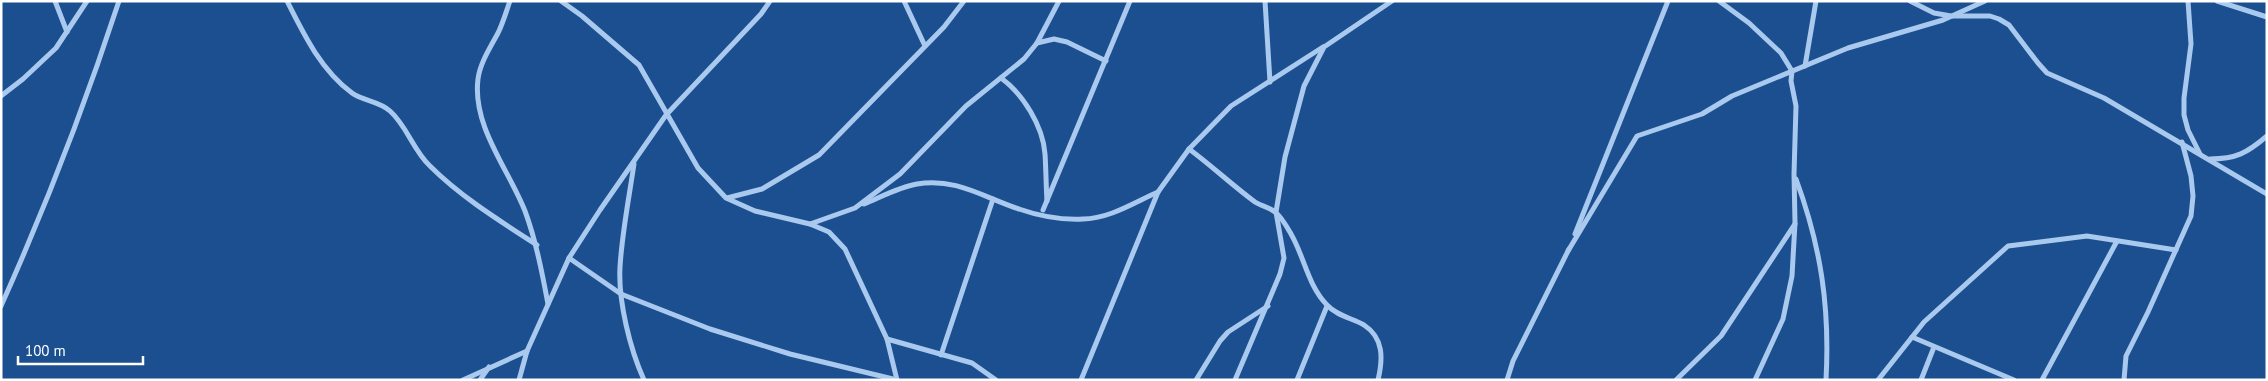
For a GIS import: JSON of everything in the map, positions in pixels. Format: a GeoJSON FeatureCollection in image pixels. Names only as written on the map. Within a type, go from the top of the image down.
{"type":"FeatureCollection","features":[{"type":"Feature","properties":{"kind":"street"},"geometry":{"type":"LineString","coordinates":[[54,1],[68,32]]}},
{"type":"Feature","properties":{"kind":"street"},"geometry":{"type":"LineString","coordinates":[[1,96],[42,63],[68,32],[87,1]]}},
{"type":"Feature","properties":{"kind":"street"},"geometry":{"type":"LineString","coordinates":[[1,306],[35,230],[66,151],[119,1]]}},
{"type":"Feature","properties":{"kind":"street"},"geometry":{"type":"LineString","coordinates":[[510,1],[499,32],[487,52],[478,78],[478,97],[487,134],[524,209],[537,245],[548,304]]}},
{"type":"Feature","properties":{"kind":"street"},"geometry":{"type":"LineString","coordinates":[[561,1],[582,16],[639,65],[698,168],[726,198],[755,211],[810,224],[829,232],[845,249],[888,339],[897,379],[781,351],[710,329],[621,294],[569,258]]}},
{"type":"Feature","properties":{"kind":"street"},"geometry":{"type":"LineString","coordinates":[[519,380],[527,351],[569,258],[666,115],[761,14],[770,1]]}},
{"type":"Feature","properties":{"kind":"street"},"geometry":{"type":"LineString","coordinates":[[904,1],[925,46]]}},
{"type":"Feature","properties":{"kind":"street"},"geometry":{"type":"LineString","coordinates":[[726,198],[762,189],[820,154],[925,46],[964,1]]}},
{"type":"Feature","properties":{"kind":"street"},"geometry":{"type":"LineString","coordinates":[[855,208],[900,174],[966,106],[1024,59],[1038,43],[1059,1]]}},
{"type":"Feature","properties":{"kind":"street"},"geometry":{"type":"LineString","coordinates":[[1043,210],[1130,1]]}},
{"type":"Feature","properties":{"kind":"street"},"geometry":{"type":"LineString","coordinates":[[1265,1],[1270,82]]}},
{"type":"Feature","properties":{"kind":"street"},"geometry":{"type":"LineString","coordinates":[[1081,380],[1158,192],[1189,149],[1231,106],[1392,1]]}},
{"type":"Feature","properties":{"kind":"street"},"geometry":{"type":"LineString","coordinates":[[1568,251],[1668,1]]}},
{"type":"Feature","properties":{"kind":"street"},"geometry":{"type":"LineString","coordinates":[[1719,1],[1749,23],[1781,53],[1792,71],[1791,82],[1796,106],[1795,223],[1792,276],[1783,319],[1755,380]]}},
{"type":"Feature","properties":{"kind":"street"},"geometry":{"type":"LineString","coordinates":[[1805,66],[1816,1]]}},
{"type":"Feature","properties":{"kind":"street"},"geometry":{"type":"LineString","coordinates":[[1910,1],[1934,13],[1952,16],[1990,16],[1999,19],[2009,26],[2047,73],[2104,98],[2182,142],[2267,194]]}},
{"type":"Feature","properties":{"kind":"street"},"geometry":{"type":"LineString","coordinates":[[1507,380],[1513,361],[1568,251],[1637,136],[1702,114],[1732,96],[1848,48],[1952,16],[1985,1]]}},
{"type":"Feature","properties":{"kind":"street"},"geometry":{"type":"LineString","coordinates":[[2188,1],[2191,44],[2184,98],[2184,115],[2188,130],[2200,154]]}},
{"type":"Feature","properties":{"kind":"street"},"geometry":{"type":"LineString","coordinates":[[2217,1],[2267,17]]}},
{"type":"Feature","properties":{"kind":"street"},"geometry":{"type":"LineString","coordinates":[[2236,7],[2239,1]]}},
{"type":"Feature","properties":{"kind":"street"},"geometry":{"type":"LineString","coordinates":[[288,2],[320,61],[334,78],[354,94],[389,110],[417,151],[430,166],[491,214],[537,245]]}},
{"type":"Feature","properties":{"kind":"street"},"geometry":{"type":"LineString","coordinates":[[1038,43],[1054,39],[1067,42],[1106,60]]}},
{"type":"Feature","properties":{"kind":"street"},"geometry":{"type":"LineString","coordinates":[[1235,380],[1280,274],[1284,258],[1276,212],[1294,118],[1304,86],[1324,47]]}},
{"type":"Feature","properties":{"kind":"street"},"geometry":{"type":"LineString","coordinates":[[1001,78],[1010,84],[1024,101],[1042,139],[1045,152],[1047,200],[1043,210]]}},
{"type":"Feature","properties":{"kind":"street"},"geometry":{"type":"LineString","coordinates":[[2208,159],[2228,159],[2236,156],[2250,150],[2267,136]]}},
{"type":"Feature","properties":{"kind":"street"},"geometry":{"type":"LineString","coordinates":[[2124,380],[2126,356],[2191,216],[2193,196],[2191,176],[2182,142]]}},
{"type":"Feature","properties":{"kind":"street"},"geometry":{"type":"LineString","coordinates":[[1189,149],[1218,170],[1257,204],[1276,212],[1291,234],[1313,286],[1327,306],[1345,318],[1363,325],[1380,343],[1382,358],[1378,380]]}},
{"type":"Feature","properties":{"kind":"street"},"geometry":{"type":"LineString","coordinates":[[634,161],[620,268],[621,294],[630,339],[644,380]]}},
{"type":"Feature","properties":{"kind":"street"},"geometry":{"type":"LineString","coordinates":[[1794,174],[1811,220],[1819,253],[1826,310],[1826,380]]}},
{"type":"Feature","properties":{"kind":"street"},"geometry":{"type":"LineString","coordinates":[[810,224],[917,184],[945,182],[969,188],[1020,210],[1051,216],[1084,219],[1103,216],[1158,192]]}},
{"type":"Feature","properties":{"kind":"street"},"geometry":{"type":"LineString","coordinates":[[941,355],[993,199]]}},
{"type":"Feature","properties":{"kind":"street"},"geometry":{"type":"LineString","coordinates":[[1043,210],[1051,216]]}},
{"type":"Feature","properties":{"kind":"street"},"geometry":{"type":"LineString","coordinates":[[1676,380],[1721,336],[1795,223]]}},
{"type":"Feature","properties":{"kind":"street"},"geometry":{"type":"LineString","coordinates":[[1878,380],[1912,337],[1950,297],[2008,246],[2087,236],[2176,250]]}},
{"type":"Feature","properties":{"kind":"street"},"geometry":{"type":"LineString","coordinates":[[2042,380],[2117,241]]}},
{"type":"Feature","properties":{"kind":"street"},"geometry":{"type":"LineString","coordinates":[[1196,380],[1220,341],[1228,332],[1268,305]]}},
{"type":"Feature","properties":{"kind":"street"},"geometry":{"type":"LineString","coordinates":[[1297,380],[1327,306]]}},
{"type":"Feature","properties":{"kind":"street"},"geometry":{"type":"LineString","coordinates":[[1912,337],[2014,380]]}},
{"type":"Feature","properties":{"kind":"street"},"geometry":{"type":"LineString","coordinates":[[888,339],[972,364],[996,380]]}},
{"type":"Feature","properties":{"kind":"street"},"geometry":{"type":"LineString","coordinates":[[1921,380],[1934,347]]}},
{"type":"Feature","properties":{"kind":"street"},"geometry":{"type":"LineString","coordinates":[[463,380],[527,351]]}},
{"type":"Feature","properties":{"kind":"street"},"geometry":{"type":"LineString","coordinates":[[480,380],[489,367]]}}]}
